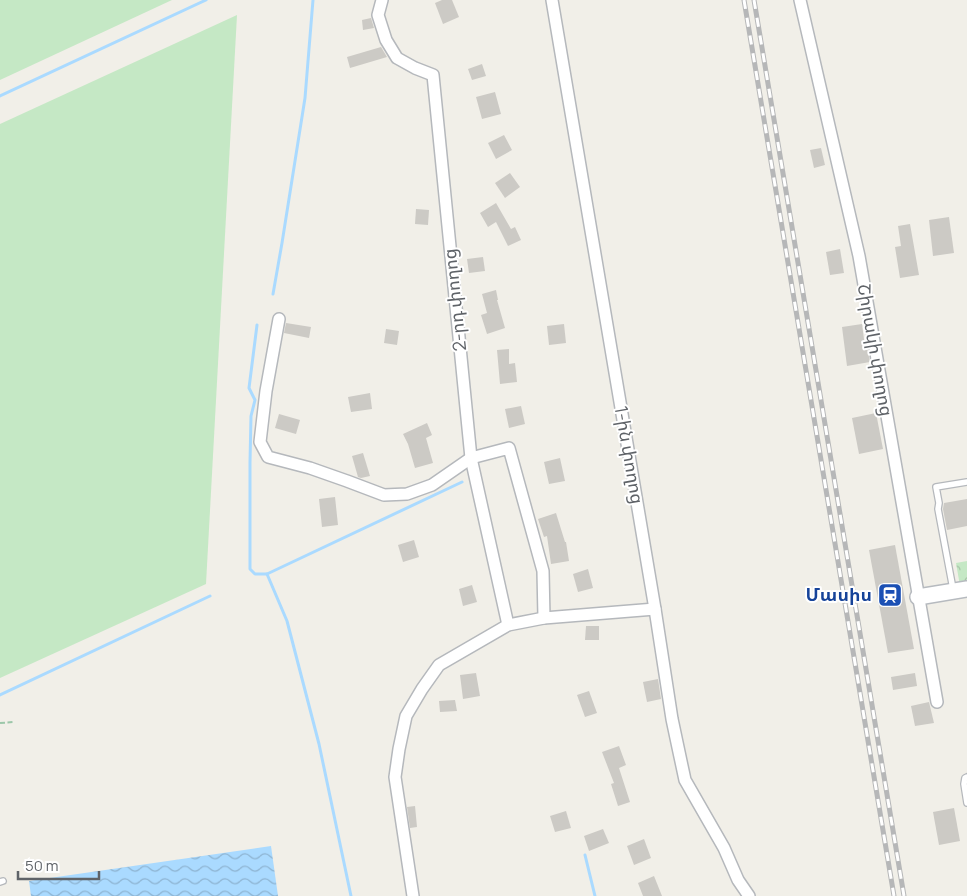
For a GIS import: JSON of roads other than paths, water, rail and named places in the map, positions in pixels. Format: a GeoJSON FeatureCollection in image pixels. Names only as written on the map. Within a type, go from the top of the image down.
{"type":"FeatureCollection","features":[{"type":"Feature","properties":{"kind":"main road"},"geometry":{"type":"LineString","coordinates":[[918,597],[960,590]]}},
{"type":"Feature","properties":{"kind":"street","name":"2-րդ փողոց"},"geometry":{"type":"LineString","coordinates":[[382,0],[378,15],[386,40],[397,58],[415,68],[433,74],[471,458],[508,625]]}},
{"type":"Feature","properties":{"kind":"street","name":"1-ին փողոց"},"geometry":{"type":"LineString","coordinates":[[552,0],[672,719],[686,780],[724,848],[738,880],[749,896]]}},
{"type":"Feature","properties":{"kind":"street","name":"Շիրակի փողոց"},"geometry":{"type":"LineString","coordinates":[[800,0],[859,256],[937,702]]}},
{"type":"Feature","properties":{"kind":"street"},"geometry":{"type":"LineString","coordinates":[[280,320],[266,391],[260,442],[268,457],[310,468],[384,495],[407,494],[432,485],[471,458],[510,448],[543,571],[544,618]]}},
{"type":"Feature","properties":{"kind":"street"},"geometry":{"type":"LineString","coordinates":[[413,896],[395,777],[406,716],[439,665],[508,625],[544,618],[655,609]]}},
{"type":"Feature","properties":{"kind":"lane"},"geometry":{"type":"LineString","coordinates":[[960,590],[938,509],[939,503],[936,487],[967,482]]}},
{"type":"Feature","properties":{"kind":"lane"},"geometry":{"type":"LineString","coordinates":[[967,777],[964,784],[967,803]]}},
{"type":"Feature","properties":{"kind":"water"},"geometry":{"type":"Polygon","coordinates":[[[271,846],[278,896],[31,896],[29,881],[271,846]]]}},
{"type":"Feature","properties":{"kind":"waterway"},"geometry":{"type":"LineString","coordinates":[[0,96],[206,0]]}},
{"type":"Feature","properties":{"kind":"waterway"},"geometry":{"type":"LineString","coordinates":[[273,294],[305,98],[313,0]]}},
{"type":"Feature","properties":{"kind":"waterway"},"geometry":{"type":"LineString","coordinates":[[257,325],[249,388],[255,400],[251,416],[250,462],[250,569],[255,574],[267,574],[462,482]]}},
{"type":"Feature","properties":{"kind":"waterway"},"geometry":{"type":"LineString","coordinates":[[267,574],[287,621],[319,744],[351,896]]}},
{"type":"Feature","properties":{"kind":"waterway"},"geometry":{"type":"LineString","coordinates":[[0,695],[210,596]]}},
{"type":"Feature","properties":{"kind":"waterway"},"geometry":{"type":"LineString","coordinates":[[585,855],[595,896]]}},
{"type":"Feature","properties":{"kind":"railway"},"geometry":{"type":"LineString","coordinates":[[744,0],[894,896]]}},
{"type":"Feature","properties":{"kind":"railway"},"geometry":{"type":"LineString","coordinates":[[754,0],[904,896]]}},
{"type":"Feature","properties":{"kind":"place","name":"Մասիս"},"geometry":{"type":"Point","coordinates":[890,595]}}]}
